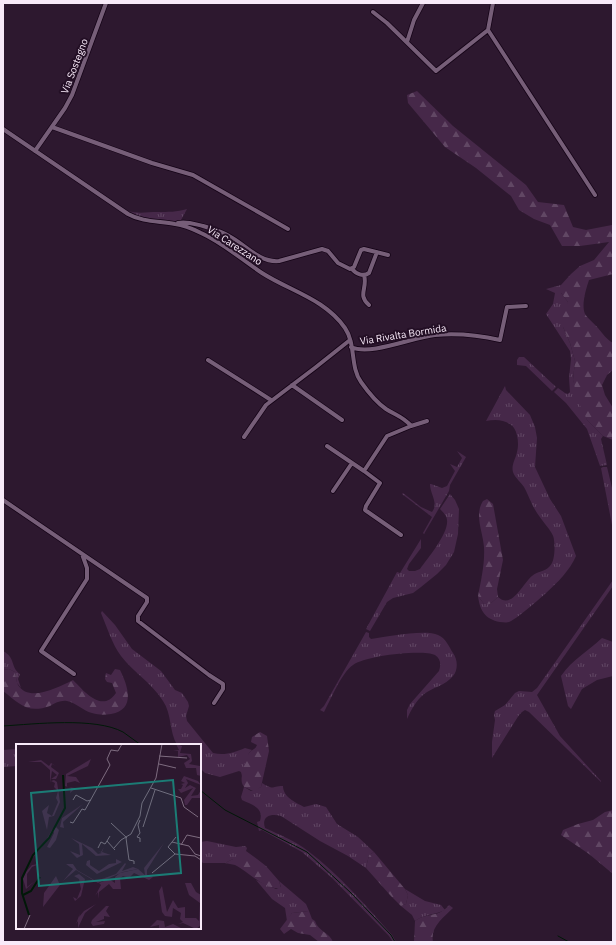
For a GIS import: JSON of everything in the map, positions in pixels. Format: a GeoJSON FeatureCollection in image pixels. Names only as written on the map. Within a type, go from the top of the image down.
{"type":"FeatureCollection","features":[{"type":"Feature","properties":{"kind":"street","name":"Via Sostegno"},"geometry":{"type":"LineString","coordinates":[[35,150],[65,108],[74,91],[106,3]]}},
{"type":"Feature","properties":{"kind":"street"},"geometry":{"type":"LineString","coordinates":[[407,42],[414,20],[423,3]]}},
{"type":"Feature","properties":{"kind":"street"},"geometry":{"type":"LineString","coordinates":[[373,12],[407,42],[436,71],[488,30],[493,3]]}},
{"type":"Feature","properties":{"kind":"street"},"geometry":{"type":"LineString","coordinates":[[488,30],[595,196]]}},
{"type":"Feature","properties":{"kind":"street"},"geometry":{"type":"LineString","coordinates":[[52,127],[152,163],[193,175],[288,229]]}},
{"type":"Feature","properties":{"kind":"street","name":"Via Carezzano"},"geometry":{"type":"LineString","coordinates":[[3,129],[131,216],[146,221],[176,224],[194,230],[213,239],[266,275],[321,304],[343,326],[350,340],[356,371],[362,384],[379,403],[388,410],[404,418],[410,426]]}},
{"type":"Feature","properties":{"kind":"street"},"geometry":{"type":"LineString","coordinates":[[176,224],[189,222],[222,233],[231,237],[261,257],[271,261],[279,261],[324,249],[328,251],[338,263],[364,276]]}},
{"type":"Feature","properties":{"kind":"street"},"geometry":{"type":"LineString","coordinates":[[352,269],[361,250],[366,249],[388,255]]}},
{"type":"Feature","properties":{"kind":"street"},"geometry":{"type":"LineString","coordinates":[[364,276],[369,273],[378,252]]}},
{"type":"Feature","properties":{"kind":"street"},"geometry":{"type":"LineString","coordinates":[[364,276],[365,282],[362,295],[368,305]]}},
{"type":"Feature","properties":{"kind":"street","name":"Via Rivalta Bormida"},"geometry":{"type":"LineString","coordinates":[[351,347],[359,350],[370,349],[426,336],[444,334],[462,334],[500,340],[507,308],[526,306]]}},
{"type":"Feature","properties":{"kind":"street"},"geometry":{"type":"LineString","coordinates":[[244,437],[261,410],[271,400],[322,363],[350,340]]}},
{"type":"Feature","properties":{"kind":"street"},"geometry":{"type":"LineString","coordinates":[[208,360],[271,400]]}},
{"type":"Feature","properties":{"kind":"street"},"geometry":{"type":"LineString","coordinates":[[292,385],[342,420]]}},
{"type":"Feature","properties":{"kind":"street"},"geometry":{"type":"LineString","coordinates":[[364,471],[386,437],[410,426],[427,421]]}},
{"type":"Feature","properties":{"kind":"street"},"geometry":{"type":"LineString","coordinates":[[327,446],[380,483],[365,510],[401,535]]}},
{"type":"Feature","properties":{"kind":"street"},"geometry":{"type":"LineString","coordinates":[[333,491],[352,463]]}},
{"type":"Feature","properties":{"kind":"street"},"geometry":{"type":"LineString","coordinates":[[3,500],[147,598],[147,602],[138,617],[139,622],[223,684],[223,689],[214,703]]}},
{"type":"Feature","properties":{"kind":"street"},"geometry":{"type":"LineString","coordinates":[[74,674],[41,651],[87,579],[87,568],[82,554]]}},
{"type":"Feature","properties":{"kind":"green space"},"geometry":{"type":"Polygon","coordinates":[[[417,91],[453,126],[526,185],[538,202],[564,205],[573,227],[586,230],[612,225],[613,223],[613,274],[589,280],[584,297],[584,310],[586,316],[606,338],[613,343],[613,370],[607,375],[602,385],[605,395],[613,408],[613,440],[603,436],[587,420],[578,401],[573,380],[575,361],[570,343],[563,327],[562,313],[568,302],[561,293],[561,285],[571,274],[580,266],[594,260],[609,242],[580,246],[562,246],[550,225],[534,219],[519,210],[511,196],[476,168],[445,147],[408,103],[407,95],[417,91]]]}},
{"type":"Feature","properties":{"kind":"green space"},"geometry":{"type":"Polygon","coordinates":[[[187,209],[181,220],[175,222],[161,222],[146,219],[127,212],[169,212],[187,209]]]}},
{"type":"Feature","properties":{"kind":"green space"},"geometry":{"type":"Polygon","coordinates":[[[561,285],[561,293],[568,302],[563,327],[570,343],[575,361],[573,380],[587,420],[603,436],[601,439],[607,465],[600,466],[587,429],[566,403],[554,392],[558,388],[568,394],[570,392],[570,351],[546,314],[553,304],[555,293],[546,289],[561,285]]]}},
{"type":"Feature","properties":{"kind":"green space"},"geometry":{"type":"Polygon","coordinates":[[[519,357],[524,357],[556,387],[552,391],[526,366],[517,365],[517,360],[519,357]]]}},
{"type":"Feature","properties":{"kind":"green space"},"geometry":{"type":"Polygon","coordinates":[[[505,386],[506,390],[530,415],[535,427],[537,438],[535,467],[550,499],[561,516],[576,556],[559,581],[521,615],[509,622],[500,622],[491,619],[484,614],[480,606],[478,596],[484,604],[490,604],[498,597],[503,600],[513,598],[532,576],[546,569],[552,564],[554,557],[554,539],[552,534],[536,511],[524,487],[513,472],[513,464],[518,446],[514,428],[504,421],[486,421],[505,386]]]}},
{"type":"Feature","properties":{"kind":"green space"},"geometry":{"type":"Polygon","coordinates":[[[457,451],[466,457],[450,485],[449,491],[424,534],[423,533],[432,517],[402,494],[403,493],[421,507],[432,512],[435,505],[430,484],[442,488],[447,486],[455,471],[450,464],[457,467],[462,458],[457,451]]]}},
{"type":"Feature","properties":{"kind":"green space"},"geometry":{"type":"Polygon","coordinates":[[[607,467],[613,492],[613,539],[612,525],[601,468],[607,467]]]}},
{"type":"Feature","properties":{"kind":"green space"},"geometry":{"type":"Polygon","coordinates":[[[450,494],[455,500],[459,509],[458,534],[454,552],[446,565],[413,593],[393,598],[387,602],[370,631],[366,629],[397,572],[400,573],[421,539],[421,548],[409,564],[407,569],[409,571],[420,569],[437,545],[445,532],[447,525],[445,514],[440,509],[450,494]]]}},
{"type":"Feature","properties":{"kind":"green space"},"geometry":{"type":"Polygon","coordinates":[[[487,499],[493,504],[503,560],[497,589],[498,597],[490,604],[484,604],[478,596],[484,553],[479,512],[483,501],[487,499]]]}},
{"type":"Feature","properties":{"kind":"green space"},"geometry":{"type":"Polygon","coordinates":[[[613,580],[613,586],[537,695],[560,736],[601,782],[529,712],[525,710],[519,715],[492,758],[495,711],[505,705],[515,693],[519,691],[532,692],[537,688],[613,580]]]}},
{"type":"Feature","properties":{"kind":"green space"},"geometry":{"type":"Polygon","coordinates":[[[102,611],[115,625],[132,649],[161,671],[175,690],[182,693],[189,706],[186,716],[187,721],[213,753],[226,754],[245,748],[252,750],[249,753],[242,776],[241,772],[239,771],[220,777],[205,773],[201,769],[201,744],[176,744],[174,740],[166,706],[159,695],[121,656],[112,641],[101,613],[102,611]]]}},
{"type":"Feature","properties":{"kind":"green space"},"geometry":{"type":"Polygon","coordinates":[[[366,632],[369,633],[369,637],[371,639],[415,633],[432,633],[441,636],[455,656],[457,665],[455,674],[446,682],[424,694],[414,706],[407,719],[407,710],[410,704],[439,671],[439,660],[435,655],[428,653],[406,653],[380,656],[359,662],[349,668],[333,693],[324,712],[320,710],[324,706],[366,632]]]}},
{"type":"Feature","properties":{"kind":"green space"},"geometry":{"type":"Polygon","coordinates":[[[602,638],[613,642],[613,676],[597,680],[582,689],[571,709],[568,706],[561,676],[575,660],[602,638]]]}},
{"type":"Feature","properties":{"kind":"green space"},"geometry":{"type":"Polygon","coordinates":[[[3,651],[10,657],[15,668],[20,674],[18,679],[21,688],[17,683],[15,672],[9,669],[3,670],[3,651]]]}},
{"type":"Feature","properties":{"kind":"green space"},"geometry":{"type":"Polygon","coordinates":[[[9,669],[15,672],[18,685],[29,693],[44,692],[73,680],[87,694],[99,701],[111,699],[116,693],[112,683],[107,682],[105,679],[106,673],[111,675],[115,669],[120,670],[127,690],[127,703],[119,712],[106,715],[89,712],[74,703],[65,701],[42,708],[30,708],[19,704],[3,691],[3,670],[9,669]]]}},
{"type":"Feature","properties":{"kind":"green space"},"geometry":{"type":"Polygon","coordinates":[[[260,732],[267,736],[269,751],[261,787],[256,790],[252,790],[243,785],[242,776],[248,754],[257,745],[251,742],[252,737],[260,732]]]}},
{"type":"Feature","properties":{"kind":"green space"},"geometry":{"type":"Polygon","coordinates":[[[16,749],[16,766],[3,767],[3,750],[16,749]]]}},
{"type":"Feature","properties":{"kind":"green space"},"geometry":{"type":"Polygon","coordinates":[[[262,783],[271,787],[283,786],[287,796],[304,807],[316,804],[326,807],[337,824],[358,837],[374,852],[369,855],[366,868],[281,816],[270,815],[264,821],[265,828],[288,838],[303,847],[331,870],[392,935],[396,942],[393,942],[389,936],[332,878],[302,852],[262,830],[259,831],[257,822],[260,821],[261,816],[259,810],[253,805],[242,800],[241,797],[244,787],[251,791],[261,787],[262,783]]]}},
{"type":"Feature","properties":{"kind":"green space"},"geometry":{"type":"Polygon","coordinates":[[[613,810],[613,874],[589,854],[561,835],[563,830],[593,820],[605,812],[613,810]]]}},
{"type":"Feature","properties":{"kind":"green space"},"geometry":{"type":"Polygon","coordinates":[[[207,841],[236,847],[245,846],[247,848],[246,851],[257,859],[233,859],[225,863],[203,863],[201,861],[201,842],[207,841]]]}},
{"type":"Feature","properties":{"kind":"green space"},"geometry":{"type":"Polygon","coordinates":[[[374,852],[405,889],[408,895],[406,904],[401,906],[366,868],[369,855],[374,852]]]}},
{"type":"Feature","properties":{"kind":"green space"},"geometry":{"type":"Polygon","coordinates":[[[233,859],[257,859],[266,866],[279,881],[281,888],[269,887],[235,865],[225,863],[233,859]]]}},
{"type":"Feature","properties":{"kind":"green space"},"geometry":{"type":"Polygon","coordinates":[[[256,880],[276,889],[281,887],[279,881],[306,904],[309,911],[292,913],[287,921],[285,908],[272,899],[256,880]]]}},
{"type":"Feature","properties":{"kind":"green space"},"geometry":{"type":"Polygon","coordinates":[[[405,889],[425,901],[441,905],[445,910],[422,917],[415,921],[412,915],[401,906],[406,904],[408,895],[405,889]]]}},
{"type":"Feature","properties":{"kind":"green space"},"geometry":{"type":"Polygon","coordinates":[[[449,905],[453,908],[435,927],[433,932],[433,942],[414,942],[415,921],[419,918],[441,912],[449,905]]]}},
{"type":"Feature","properties":{"kind":"green space"},"geometry":{"type":"Polygon","coordinates":[[[309,911],[312,919],[333,942],[319,942],[310,935],[298,933],[291,929],[284,934],[280,929],[292,913],[309,911]]]}},
{"type":"Feature","properties":{"kind":"waterway"},"geometry":{"type":"LineString","coordinates":[[3,726],[48,723],[97,724],[111,727],[123,732],[140,744]]}},
{"type":"Feature","properties":{"kind":"waterway"},"geometry":{"type":"LineString","coordinates":[[201,791],[225,810],[307,852],[351,893],[391,935],[395,942]]}},
{"type":"Feature","properties":{"kind":"waterway"},"geometry":{"type":"LineString","coordinates":[[558,936],[569,942]]}}]}
